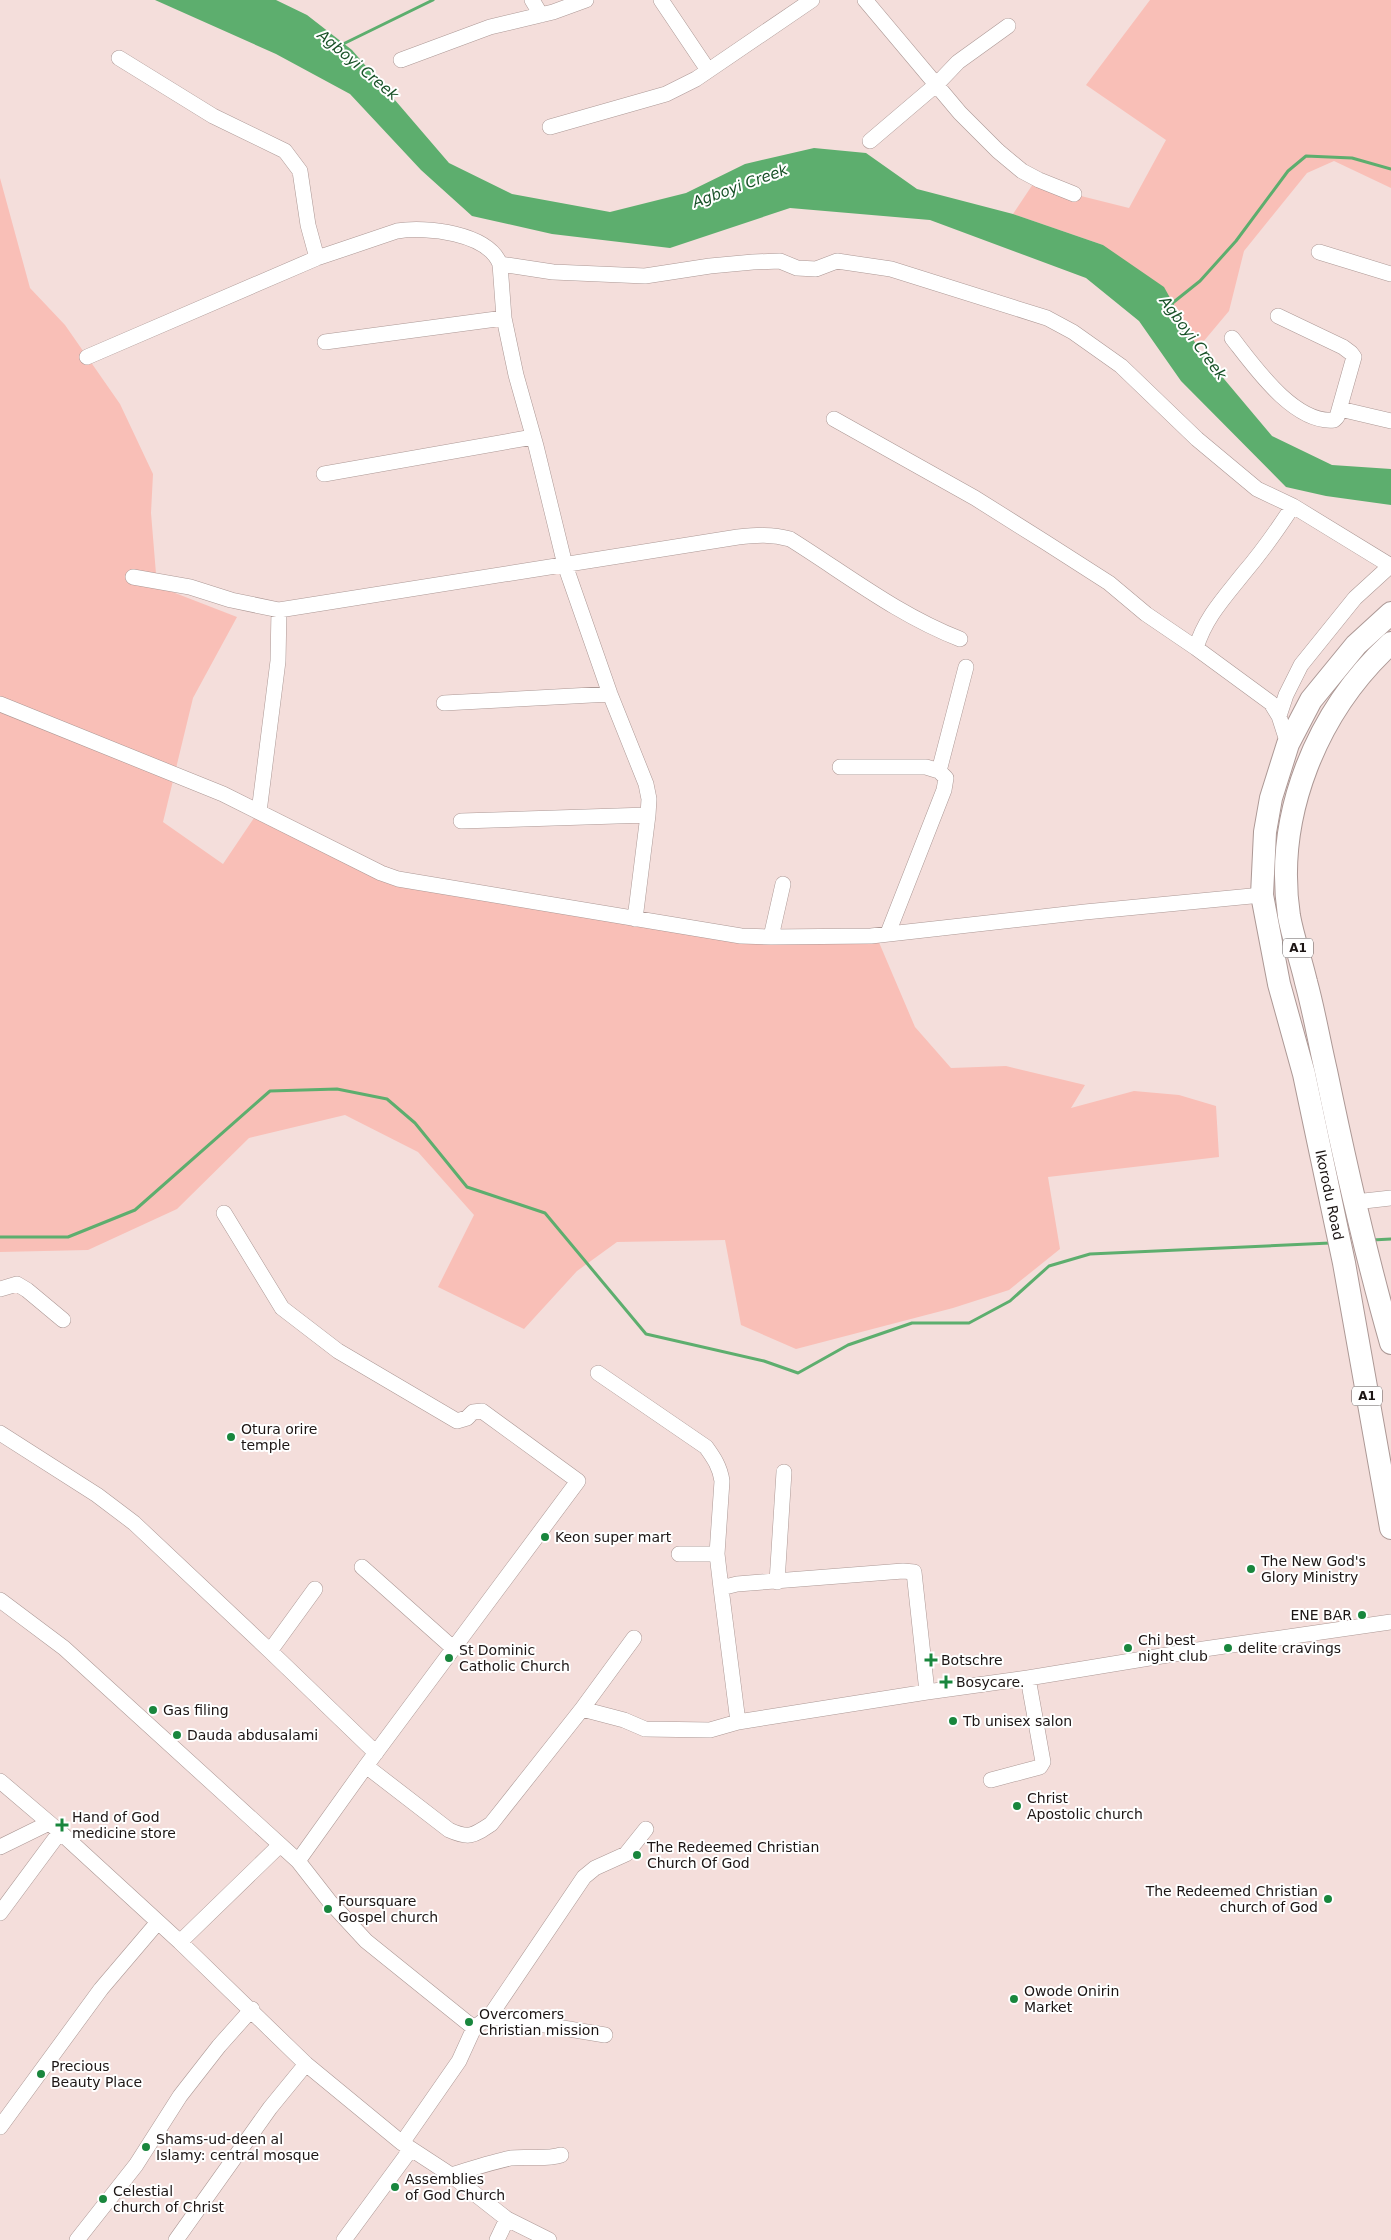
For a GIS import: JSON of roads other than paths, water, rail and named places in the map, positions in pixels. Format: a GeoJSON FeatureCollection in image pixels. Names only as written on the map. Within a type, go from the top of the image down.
{"type":"FeatureCollection","features":[{"type":"Feature","properties":{"kind":"highway","name":"Ikorodu Road"},"geometry":{"type":"LineString","coordinates":[[1391,613],[1356,645],[1311,700],[1288,744],[1271,798],[1265,832],[1262,895],[1279,984],[1304,1074],[1391,1528]]}},
{"type":"Feature","properties":{"kind":"highway","name":"Ikorodu Road"},"geometry":{"type":"LineString","coordinates":[[1391,643],[1371,661],[1351,687],[1325,727],[1312,753],[1301,783],[1290,831],[1287,862],[1290,917],[1363,1212],[1391,1343]]}},
{"type":"Feature","properties":{"kind":"highway","name":"Ikorodu Road"},"geometry":{"type":"LineString","coordinates":[[1373,1258],[1391,1310]]}},
{"type":"Feature","properties":{"kind":"street"},"geometry":{"type":"LineString","coordinates":[[532,0],[541,15]]}},
{"type":"Feature","properties":{"kind":"street"},"geometry":{"type":"LineString","coordinates":[[400,60],[490,27],[541,15],[586,0]]}},
{"type":"Feature","properties":{"kind":"street"},"geometry":{"type":"LineString","coordinates":[[661,0],[708,70]]}},
{"type":"Feature","properties":{"kind":"street"},"geometry":{"type":"LineString","coordinates":[[550,127],[666,94],[696,79],[812,0]]}},
{"type":"Feature","properties":{"kind":"street"},"geometry":{"type":"LineString","coordinates":[[865,0],[960,113],[998,151],[1022,171],[1074,194]]}},
{"type":"Feature","properties":{"kind":"street"},"geometry":{"type":"LineString","coordinates":[[870,141],[937,84],[958,62],[1008,26]]}},
{"type":"Feature","properties":{"kind":"street"},"geometry":{"type":"LineString","coordinates":[[120,58],[213,116],[285,152],[294,161],[300,171],[308,225],[317,258]]}},
{"type":"Feature","properties":{"kind":"street"},"geometry":{"type":"LineString","coordinates":[[87,357],[317,258],[397,231],[424,229],[476,241],[485,245],[497,256],[500,264],[504,318],[516,374],[564,565],[610,694],[646,784],[649,799],[648,815],[635,919]]}},
{"type":"Feature","properties":{"kind":"street"},"geometry":{"type":"LineString","coordinates":[[1318,252],[1391,274]]}},
{"type":"Feature","properties":{"kind":"street"},"geometry":{"type":"LineString","coordinates":[[500,264],[553,272],[645,276],[710,266],[780,261],[806,270],[816,269],[837,261],[891,269],[1047,318],[1073,332],[1121,366],[1197,439],[1257,489],[1293,506],[1390,566],[1355,598],[1301,665],[1286,695],[1279,716]]}},
{"type":"Feature","properties":{"kind":"street"},"geometry":{"type":"LineString","coordinates":[[1232,338],[1287,402],[1311,415],[1331,420],[1337,417],[1354,362],[1352,353],[1278,316]]}},
{"type":"Feature","properties":{"kind":"street"},"geometry":{"type":"LineString","coordinates":[[325,342],[504,318]]}},
{"type":"Feature","properties":{"kind":"street"},"geometry":{"type":"LineString","coordinates":[[1340,409],[1391,421]]}},
{"type":"Feature","properties":{"kind":"street"},"geometry":{"type":"LineString","coordinates":[[834,420],[975,498],[1109,583],[1146,614],[1271,703],[1279,716],[1288,744]]}},
{"type":"Feature","properties":{"kind":"street"},"geometry":{"type":"LineString","coordinates":[[324,474],[533,436]]}},
{"type":"Feature","properties":{"kind":"street"},"geometry":{"type":"LineString","coordinates":[[1196,648],[1201,631],[1220,601],[1276,532],[1293,506]]}},
{"type":"Feature","properties":{"kind":"street"},"geometry":{"type":"LineString","coordinates":[[133,577],[190,587],[231,600],[279,610],[738,537],[779,536],[790,539],[883,601],[939,631],[960,639]]}},
{"type":"Feature","properties":{"kind":"street","name":"Ikorodu Road"},"geometry":{"type":"LineString","coordinates":[[1311,700],[1330,667],[1351,641],[1391,603]]}},
{"type":"Feature","properties":{"kind":"street"},"geometry":{"type":"LineString","coordinates":[[259,812],[278,661],[279,610]]}},
{"type":"Feature","properties":{"kind":"street","name":"Ikorodu Road"},"geometry":{"type":"LineString","coordinates":[[1351,687],[1391,649]]}},
{"type":"Feature","properties":{"kind":"street"},"geometry":{"type":"LineString","coordinates":[[939,771],[966,667]]}},
{"type":"Feature","properties":{"kind":"street"},"geometry":{"type":"LineString","coordinates":[[444,703],[610,694]]}},
{"type":"Feature","properties":{"kind":"street"},"geometry":{"type":"LineString","coordinates":[[0,704],[223,794],[381,873],[398,879],[741,936],[871,936],[1262,895]]}},
{"type":"Feature","properties":{"kind":"street"},"geometry":{"type":"LineString","coordinates":[[840,767],[926,767],[939,771],[946,778],[944,790],[888,933]]}},
{"type":"Feature","properties":{"kind":"street"},"geometry":{"type":"LineString","coordinates":[[461,821],[648,815]]}},
{"type":"Feature","properties":{"kind":"street"},"geometry":{"type":"LineString","coordinates":[[771,937],[783,884]]}},
{"type":"Feature","properties":{"kind":"street"},"geometry":{"type":"LineString","coordinates":[[1363,1212],[1391,1198]]}},
{"type":"Feature","properties":{"kind":"street"},"geometry":{"type":"LineString","coordinates":[[224,1213],[282,1308],[314,1333],[338,1351],[457,1421],[467,1418],[473,1412],[482,1411],[578,1481],[366,1766],[298,1861]]}},
{"type":"Feature","properties":{"kind":"street"},"geometry":{"type":"LineString","coordinates":[[0,1289],[16,1284],[27,1290],[63,1320]]}},
{"type":"Feature","properties":{"kind":"street"},"geometry":{"type":"LineString","coordinates":[[598,1373],[706,1447],[720,1470],[722,1481],[717,1554],[738,1722]]}},
{"type":"Feature","properties":{"kind":"street"},"geometry":{"type":"LineString","coordinates":[[0,1433],[97,1495],[134,1523],[270,1650],[376,1753]]}},
{"type":"Feature","properties":{"kind":"street"},"geometry":{"type":"LineString","coordinates":[[777,1582],[784,1472]]}},
{"type":"Feature","properties":{"kind":"street"},"geometry":{"type":"LineString","coordinates":[[679,1554],[717,1554]]}},
{"type":"Feature","properties":{"kind":"street"},"geometry":{"type":"LineString","coordinates":[[362,1567],[453,1648]]}},
{"type":"Feature","properties":{"kind":"street"},"geometry":{"type":"LineString","coordinates":[[721,1588],[737,1584],[903,1571],[914,1572],[927,1692]]}},
{"type":"Feature","properties":{"kind":"street"},"geometry":{"type":"LineString","coordinates":[[270,1650],[315,1589]]}},
{"type":"Feature","properties":{"kind":"street"},"geometry":{"type":"LineString","coordinates":[[0,1600],[64,1648],[298,1861],[330,1902],[366,1941],[474,2028]]}},
{"type":"Feature","properties":{"kind":"street"},"geometry":{"type":"LineString","coordinates":[[582,1709],[624,1720],[645,1729],[710,1730],[738,1722],[927,1692],[1391,1622]]}},
{"type":"Feature","properties":{"kind":"street"},"geometry":{"type":"LineString","coordinates":[[366,1766],[449,1830],[463,1836],[474,1835],[491,1824],[582,1709],[634,1638]]}},
{"type":"Feature","properties":{"kind":"street"},"geometry":{"type":"LineString","coordinates":[[991,1780],[1040,1767],[1043,1762],[1028,1678]]}},
{"type":"Feature","properties":{"kind":"street"},"geometry":{"type":"LineString","coordinates":[[0,1781],[180,1942],[252,2009],[306,2064],[407,2146],[451,2175],[508,2219],[549,2240]]}},
{"type":"Feature","properties":{"kind":"street"},"geometry":{"type":"LineString","coordinates":[[0,1846],[54,1828]]}},
{"type":"Feature","properties":{"kind":"street"},"geometry":{"type":"LineString","coordinates":[[0,1913],[54,1828]]}},
{"type":"Feature","properties":{"kind":"street"},"geometry":{"type":"LineString","coordinates":[[344,2240],[407,2146],[459,2061],[474,2028],[490,2016],[584,1877],[594,1868],[626,1854],[646,1829]]}},
{"type":"Feature","properties":{"kind":"street"},"geometry":{"type":"LineString","coordinates":[[180,1942],[280,1845]]}},
{"type":"Feature","properties":{"kind":"street"},"geometry":{"type":"LineString","coordinates":[[0,2127],[101,1988],[158,1922]]}},
{"type":"Feature","properties":{"kind":"street"},"geometry":{"type":"LineString","coordinates":[[77,2240],[136,2164],[180,2096],[219,2046],[252,2009]]}},
{"type":"Feature","properties":{"kind":"street"},"geometry":{"type":"LineString","coordinates":[[490,2016],[606,2035]]}},
{"type":"Feature","properties":{"kind":"street"},"geometry":{"type":"LineString","coordinates":[[176,2240],[270,2108],[306,2064]]}},
{"type":"Feature","properties":{"kind":"street"},"geometry":{"type":"LineString","coordinates":[[451,2175],[511,2158],[551,2158],[561,2155]]}},
{"type":"Feature","properties":{"kind":"street"},"geometry":{"type":"LineString","coordinates":[[497,2240],[508,2219]]}},
{"type":"Feature","properties":{"kind":"water","name":"Agboyi Creek"},"geometry":{"type":"Polygon","coordinates":[[[155,0],[276,0],[307,15],[352,50],[449,163],[512,194],[610,212],[686,193],[745,164],[814,148],[866,153],[917,189],[1013,214],[1103,245],[1164,287],[1198,348],[1272,436],[1332,465],[1391,469],[1391,505],[1326,496],[1286,487],[1181,381],[1139,321],[1086,278],[930,220],[790,208],[670,248],[552,234],[472,216],[421,170],[350,94],[276,54],[155,0]]]}},
{"type":"Feature","properties":{"kind":"waterway","name":"Agboyi Creek"},"geometry":{"type":"LineString","coordinates":[[341,45],[433,0]]}},
{"type":"Feature","properties":{"kind":"waterway","name":"Agboyi Creek"},"geometry":{"type":"LineString","coordinates":[[1170,305],[1200,281],[1236,241],[1288,171],[1306,156],[1352,158],[1391,169]]}},
{"type":"Feature","properties":{"kind":"waterway"},"geometry":{"type":"LineString","coordinates":[[0,1237],[68,1237],[135,1210],[270,1091],[337,1089],[387,1099],[415,1123],[467,1187],[545,1213],[646,1334],[764,1361],[798,1373],[848,1345],[912,1323],[969,1323],[1010,1301],[1049,1266],[1090,1254],[1330,1243]]}},
{"type":"Feature","properties":{"kind":"waterway"},"geometry":{"type":"LineString","coordinates":[[1372,1240],[1391,1239]]}},
{"type":"Feature","properties":{"kind":"place","name":"Otura orire temple"},"geometry":{"type":"Point","coordinates":[231,1437]}},
{"type":"Feature","properties":{"kind":"place","name":"Keon super mart"},"geometry":{"type":"Point","coordinates":[545,1537]}},
{"type":"Feature","properties":{"kind":"place","name":"The New God's Glory Ministry"},"geometry":{"type":"Point","coordinates":[1251,1569]}},
{"type":"Feature","properties":{"kind":"place","name":"ENE BAR"},"geometry":{"type":"Point","coordinates":[1362,1615]}},
{"type":"Feature","properties":{"kind":"place","name":"Chi best night club"},"geometry":{"type":"Point","coordinates":[1128,1648]}},
{"type":"Feature","properties":{"kind":"place","name":"delite cravings"},"geometry":{"type":"Point","coordinates":[1228,1648]}},
{"type":"Feature","properties":{"kind":"place","name":"St Dominic Catholic Church"},"geometry":{"type":"Point","coordinates":[449,1658]}},
{"type":"Feature","properties":{"kind":"place","name":"Botschre"},"geometry":{"type":"Point","coordinates":[931,1660]}},
{"type":"Feature","properties":{"kind":"place","name":"Bosycare."},"geometry":{"type":"Point","coordinates":[946,1682]}},
{"type":"Feature","properties":{"kind":"place","name":"Gas filing"},"geometry":{"type":"Point","coordinates":[153,1710]}},
{"type":"Feature","properties":{"kind":"place","name":"Tb unisex salon"},"geometry":{"type":"Point","coordinates":[953,1721]}},
{"type":"Feature","properties":{"kind":"place","name":"Dauda abdusalami"},"geometry":{"type":"Point","coordinates":[177,1735]}},
{"type":"Feature","properties":{"kind":"place","name":"Christ Apostolic church"},"geometry":{"type":"Point","coordinates":[1017,1806]}},
{"type":"Feature","properties":{"kind":"place","name":"Hand of God medicine store"},"geometry":{"type":"Point","coordinates":[62,1825]}},
{"type":"Feature","properties":{"kind":"place","name":"The Redeemed Christian Church Of God"},"geometry":{"type":"Point","coordinates":[637,1855]}},
{"type":"Feature","properties":{"kind":"place","name":"The Redeemed Christian church of God"},"geometry":{"type":"Point","coordinates":[1328,1899]}},
{"type":"Feature","properties":{"kind":"place","name":"Foursquare Gospel church"},"geometry":{"type":"Point","coordinates":[328,1909]}},
{"type":"Feature","properties":{"kind":"place","name":"Owode Onirin Market"},"geometry":{"type":"Point","coordinates":[1014,1999]}},
{"type":"Feature","properties":{"kind":"place","name":"Overcomers Christian mission"},"geometry":{"type":"Point","coordinates":[469,2022]}},
{"type":"Feature","properties":{"kind":"place","name":"Precious Beauty Place"},"geometry":{"type":"Point","coordinates":[41,2074]}},
{"type":"Feature","properties":{"kind":"place","name":"Shams-ud-deen al Islamy: central mosque"},"geometry":{"type":"Point","coordinates":[146,2147]}},
{"type":"Feature","properties":{"kind":"place","name":"Assemblies of God Church"},"geometry":{"type":"Point","coordinates":[395,2187]}},
{"type":"Feature","properties":{"kind":"place","name":"Celestial church of Christ"},"geometry":{"type":"Point","coordinates":[103,2199]}}]}
